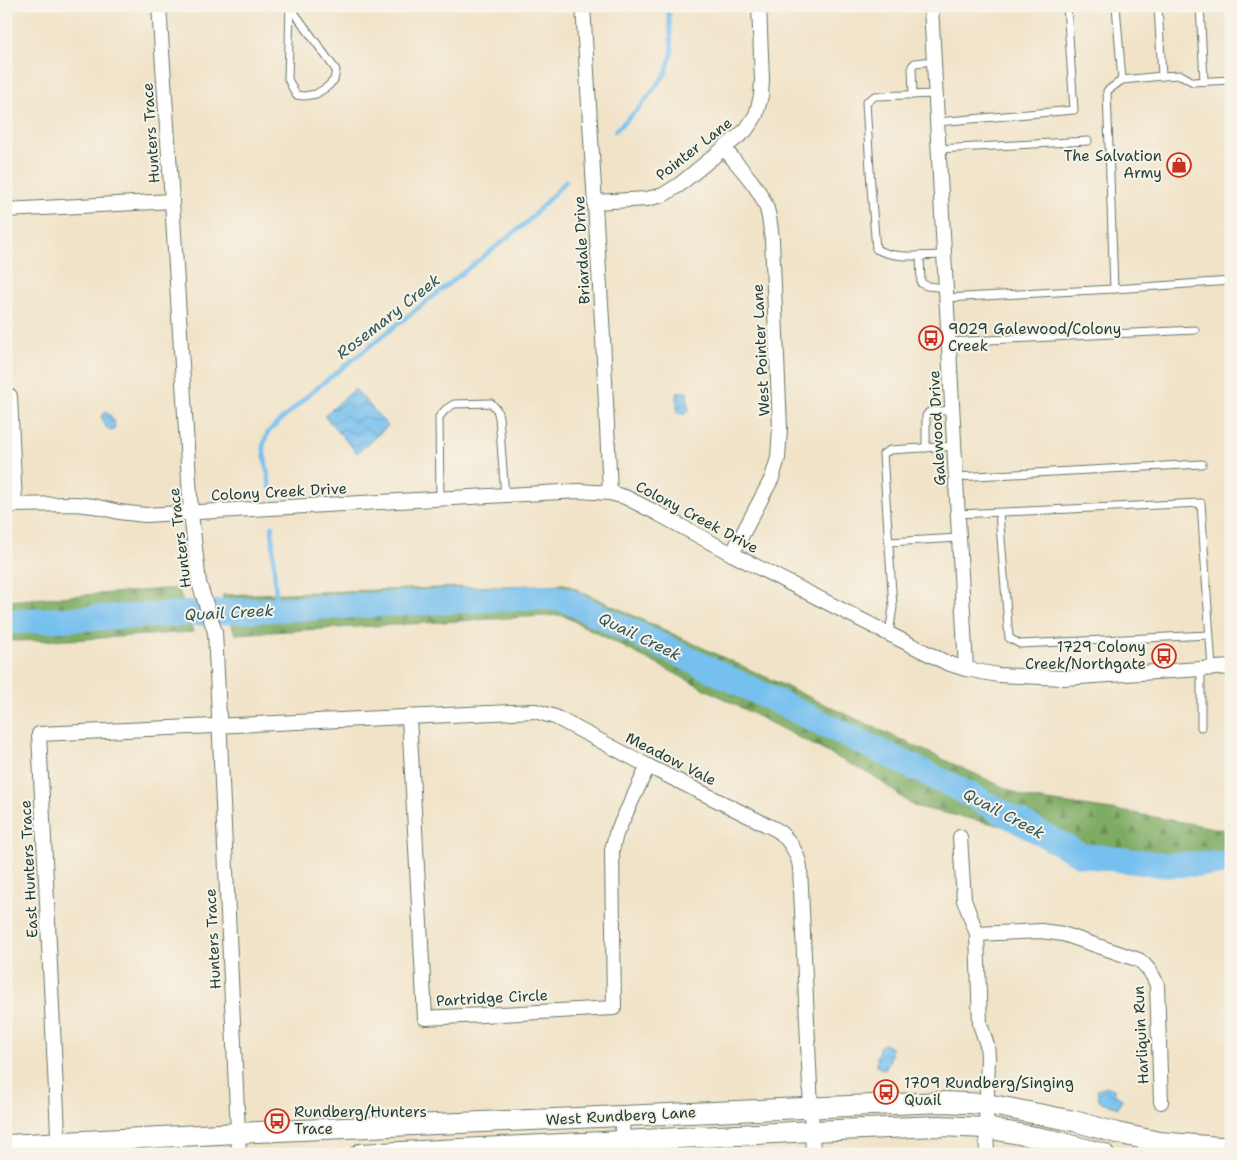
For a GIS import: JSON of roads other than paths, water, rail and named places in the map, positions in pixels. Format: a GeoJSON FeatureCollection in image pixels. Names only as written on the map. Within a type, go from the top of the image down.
{"type":"FeatureCollection","features":[{"type":"Feature","properties":{"kind":"main road","name":"West Rundberg Lane"},"geometry":{"type":"LineString","coordinates":[[6,1145],[59,1148],[238,1134],[942,1102],[987,1104],[1074,1121],[1159,1142],[1231,1147]]}},
{"type":"Feature","properties":{"kind":"main road","name":"West Rundberg Lane"},"geometry":{"type":"LineString","coordinates":[[360,1154],[623,1148],[812,1131],[939,1126],[986,1128],[1052,1140],[1104,1154]]}},
{"type":"Feature","properties":{"kind":"street","name":"Hunters Trace"},"geometry":{"type":"LineString","coordinates":[[159,6],[191,513],[199,583],[215,632],[239,1154]]}},
{"type":"Feature","properties":{"kind":"street","name":"Briardale Drive"},"geometry":{"type":"LineString","coordinates":[[583,6],[603,337],[610,493]]}},
{"type":"Feature","properties":{"kind":"street","name":"Pointer Lane"},"geometry":{"type":"LineString","coordinates":[[595,202],[647,199],[663,195],[679,185],[746,130],[756,115],[762,96],[758,6]]}},
{"type":"Feature","properties":{"kind":"street","name":"Galewood Drive"},"geometry":{"type":"LineString","coordinates":[[931,6],[966,669]]}},
{"type":"Feature","properties":{"kind":"street","name":"West Pointer Lane"},"geometry":{"type":"LineString","coordinates":[[724,148],[756,188],[767,208],[772,240],[780,428],[778,458],[772,478],[732,554]]}},
{"type":"Feature","properties":{"kind":"street"},"geometry":{"type":"LineString","coordinates":[[6,210],[172,201]]}},
{"type":"Feature","properties":{"kind":"street"},"geometry":{"type":"LineString","coordinates":[[10,396],[11,504]]}},
{"type":"Feature","properties":{"kind":"street","name":"Colony Creek Drive"},"geometry":{"type":"LineString","coordinates":[[11,504],[75,504],[145,515],[579,491],[610,493],[625,497],[648,508],[732,554],[889,634],[966,669],[998,675],[1064,678],[1231,667]]}},
{"type":"Feature","properties":{"kind":"street","name":"Meadow Vale"},"geometry":{"type":"LineString","coordinates":[[220,725],[535,711],[556,718],[777,830],[794,849],[800,867],[813,1154]]}},
{"type":"Feature","properties":{"kind":"street","name":"Partridge Circle"},"geometry":{"type":"LineString","coordinates":[[409,716],[425,1018],[614,1008],[612,850],[616,834],[648,766]]}},
{"type":"Feature","properties":{"kind":"street","name":"East Hunters Trace"},"geometry":{"type":"LineString","coordinates":[[59,1148],[39,734],[220,725]]}},
{"type":"Feature","properties":{"kind":"street"},"geometry":{"type":"LineString","coordinates":[[960,837],[964,900],[976,934],[980,1024],[987,1045],[988,1056],[987,1154]]}},
{"type":"Feature","properties":{"kind":"street","name":"Harliquin Run"},"geometry":{"type":"LineString","coordinates":[[976,934],[1041,930],[1062,934],[1139,960],[1146,966],[1154,976],[1157,985],[1160,1102]]}},
{"type":"Feature","properties":{"kind":"street"},"geometry":{"type":"LineString","coordinates":[[622,1116],[623,1148]]}},
{"type":"Feature","properties":{"kind":"street"},"geometry":{"type":"LineString","coordinates":[[423,1126],[424,1152]]}},
{"type":"Feature","properties":{"kind":"lane"},"geometry":{"type":"LineString","coordinates":[[937,122],[1074,110],[1067,6]]}},
{"type":"Feature","properties":{"kind":"lane"},"geometry":{"type":"LineString","coordinates":[[1116,6],[1122,80]]}},
{"type":"Feature","properties":{"kind":"lane"},"geometry":{"type":"LineString","coordinates":[[1158,6],[1162,76]]}},
{"type":"Feature","properties":{"kind":"lane"},"geometry":{"type":"LineString","coordinates":[[1200,6],[1204,81]]}},
{"type":"Feature","properties":{"kind":"lane"},"geometry":{"type":"LineString","coordinates":[[291,7],[336,70],[334,80],[316,94],[296,95],[288,79],[291,7]]}},
{"type":"Feature","properties":{"kind":"lane"},"geometry":{"type":"LineString","coordinates":[[913,95],[912,66],[915,63],[934,61]]}},
{"type":"Feature","properties":{"kind":"lane"},"geometry":{"type":"LineString","coordinates":[[1114,289],[1106,91],[1122,80],[1162,76],[1181,76],[1193,82],[1231,80]]}},
{"type":"Feature","properties":{"kind":"lane"},"geometry":{"type":"LineString","coordinates":[[936,94],[875,96],[866,102],[867,129],[876,249],[885,254],[903,256],[944,255]]}},
{"type":"Feature","properties":{"kind":"lane"},"geometry":{"type":"LineString","coordinates":[[938,149],[1088,141]]}},
{"type":"Feature","properties":{"kind":"lane"},"geometry":{"type":"LineString","coordinates":[[920,255],[922,282],[927,286],[946,293],[1114,289],[1231,281]]}},
{"type":"Feature","properties":{"kind":"lane"},"geometry":{"type":"LineString","coordinates":[[949,342],[1195,330]]}},
{"type":"Feature","properties":{"kind":"lane"},"geometry":{"type":"LineString","coordinates":[[440,499],[439,417],[454,404],[491,404],[497,410],[505,496]]}},
{"type":"Feature","properties":{"kind":"lane"},"geometry":{"type":"LineString","coordinates":[[926,448],[926,416],[929,412],[952,410]]}},
{"type":"Feature","properties":{"kind":"lane"},"geometry":{"type":"LineString","coordinates":[[889,634],[893,607],[883,454],[890,450],[954,446]]}},
{"type":"Feature","properties":{"kind":"lane"},"geometry":{"type":"LineString","coordinates":[[956,477],[1202,464]]}},
{"type":"Feature","properties":{"kind":"lane"},"geometry":{"type":"LineString","coordinates":[[958,514],[1201,503],[1209,635],[1201,728]]}},
{"type":"Feature","properties":{"kind":"lane"},"geometry":{"type":"LineString","coordinates":[[999,513],[1009,638],[1020,644],[1209,635]]}},
{"type":"Feature","properties":{"kind":"lane"},"geometry":{"type":"LineString","coordinates":[[889,542],[959,538]]}},
{"type":"Feature","properties":{"kind":"water"},"geometry":{"type":"Polygon","coordinates":[[[355,389],[388,426],[357,453],[324,416],[355,389]]]}},
{"type":"Feature","properties":{"kind":"water"},"geometry":{"type":"Polygon","coordinates":[[[678,392],[687,392],[689,410],[683,415],[677,412],[678,392]]]}},
{"type":"Feature","properties":{"kind":"water"},"geometry":{"type":"Polygon","coordinates":[[[105,412],[113,419],[114,430],[111,431],[106,427],[101,416],[105,412]]]}},
{"type":"Feature","properties":{"kind":"water"},"geometry":{"type":"Polygon","coordinates":[[[885,1044],[891,1048],[891,1054],[886,1069],[883,1070],[877,1066],[877,1056],[879,1047],[885,1044]]]}},
{"type":"Feature","properties":{"kind":"water"},"geometry":{"type":"Polygon","coordinates":[[[1106,1086],[1114,1089],[1114,1092],[1122,1099],[1118,1108],[1099,1101],[1097,1090],[1106,1086]]]}},
{"type":"Feature","properties":{"kind":"waterway","name":"Rosemary Creek"},"geometry":{"type":"LineString","coordinates":[[615,131],[641,106],[666,73],[672,52],[668,6]]}},
{"type":"Feature","properties":{"kind":"waterway","name":"Rosemary Creek"},"geometry":{"type":"LineString","coordinates":[[270,488],[263,446],[268,432],[313,391],[526,223],[566,181]]}},
{"type":"Feature","properties":{"kind":"waterway"},"geometry":{"type":"LineString","coordinates":[[270,610],[276,601],[272,526]]}},
{"type":"Feature","properties":{"kind":"waterway","name":"Quail Creek"},"geometry":{"type":"LineString","coordinates":[[6,622],[539,597],[564,599],[963,791],[1081,855],[1165,865],[1231,863]]}},
{"type":"Feature","properties":{"kind":"place","name":"The Salvation Army"},"geometry":{"type":"Point","coordinates":[1179,165]}},
{"type":"Feature","properties":{"kind":"place","name":"9029 Galewood/Colony Creek"},"geometry":{"type":"Point","coordinates":[931,338]}},
{"type":"Feature","properties":{"kind":"place","name":"1729 Colony Creek/Northgate"},"geometry":{"type":"Point","coordinates":[1164,656]}},
{"type":"Feature","properties":{"kind":"place","name":"1709 Rundberg/Singing Quail"},"geometry":{"type":"Point","coordinates":[886,1092]}},
{"type":"Feature","properties":{"kind":"place","name":"Rundberg/Hunters Trace"},"geometry":{"type":"Point","coordinates":[277,1121]}}]}
